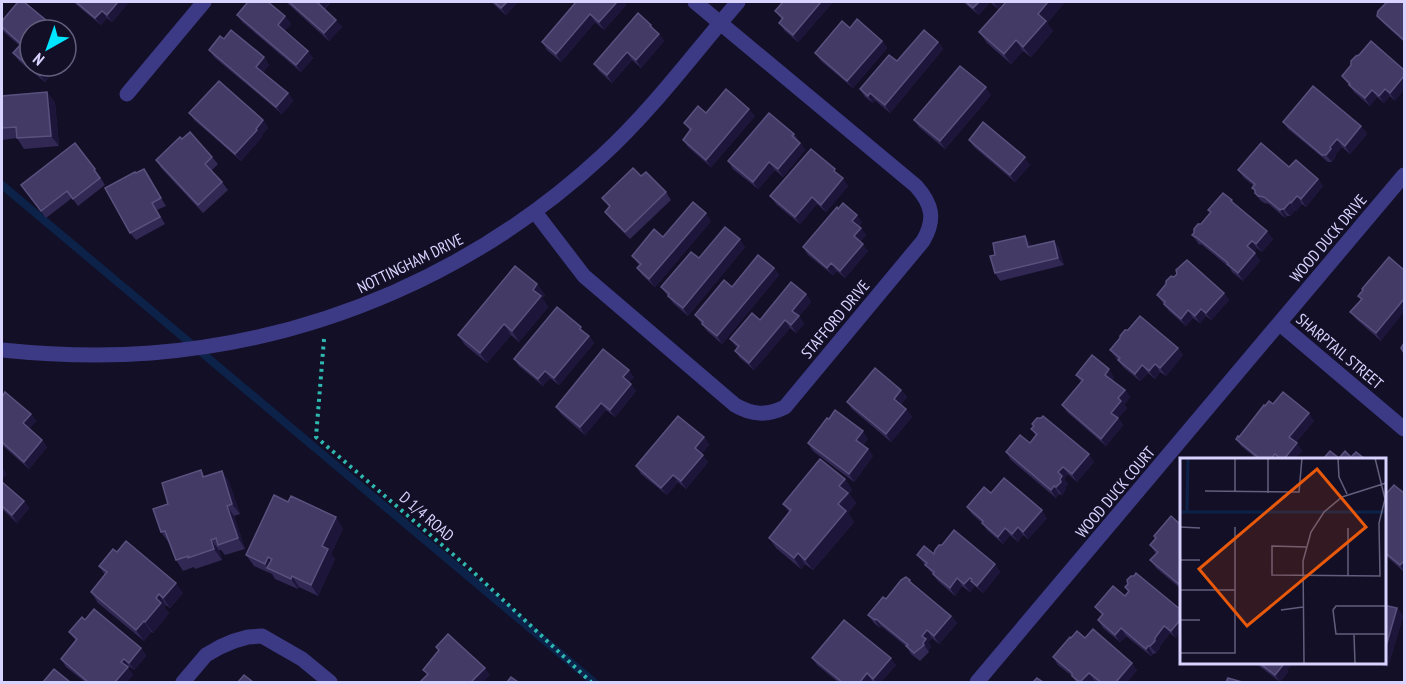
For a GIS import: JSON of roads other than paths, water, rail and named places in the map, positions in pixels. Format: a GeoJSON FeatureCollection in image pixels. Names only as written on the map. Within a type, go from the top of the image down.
{"type":"FeatureCollection","features":[{"type":"Feature","properties":{"kind":"street"},"geometry":{"type":"LineString","coordinates":[[127,94],[204,2]]}},
{"type":"Feature","properties":{"kind":"street","name":"STAFFORD DRIVE"},"geometry":{"type":"LineString","coordinates":[[535,212],[584,276],[735,405],[754,413],[766,414],[785,407],[923,241],[928,233],[931,215],[924,195],[695,2]]}},
{"type":"Feature","properties":{"kind":"street","name":"NOTTINGHAM DRIVE"},"geometry":{"type":"LineString","coordinates":[[2,350],[81,355],[150,354],[202,348],[295,328],[354,309],[411,285],[493,241],[535,212],[603,155],[635,125],[738,2]]}},
{"type":"Feature","properties":{"kind":"street","name":"WOOD DUCK DRIVE"},"geometry":{"type":"LineString","coordinates":[[1280,324],[1404,176]]}},
{"type":"Feature","properties":{"kind":"street","name":"SHARPTAIL STREET"},"geometry":{"type":"LineString","coordinates":[[1280,324],[1404,429]]}},
{"type":"Feature","properties":{"kind":"street","name":"WOOD DUCK COURT"},"geometry":{"type":"LineString","coordinates":[[977,682],[1280,324]]}},
{"type":"Feature","properties":{"kind":"street"},"geometry":{"type":"LineString","coordinates":[[183,682],[206,655],[219,646],[241,639],[262,636],[302,658],[330,682]]}},
{"type":"Feature","properties":{"kind":"waterway"},"geometry":{"type":"LineString","coordinates":[[2,185],[594,682]]}}]}
